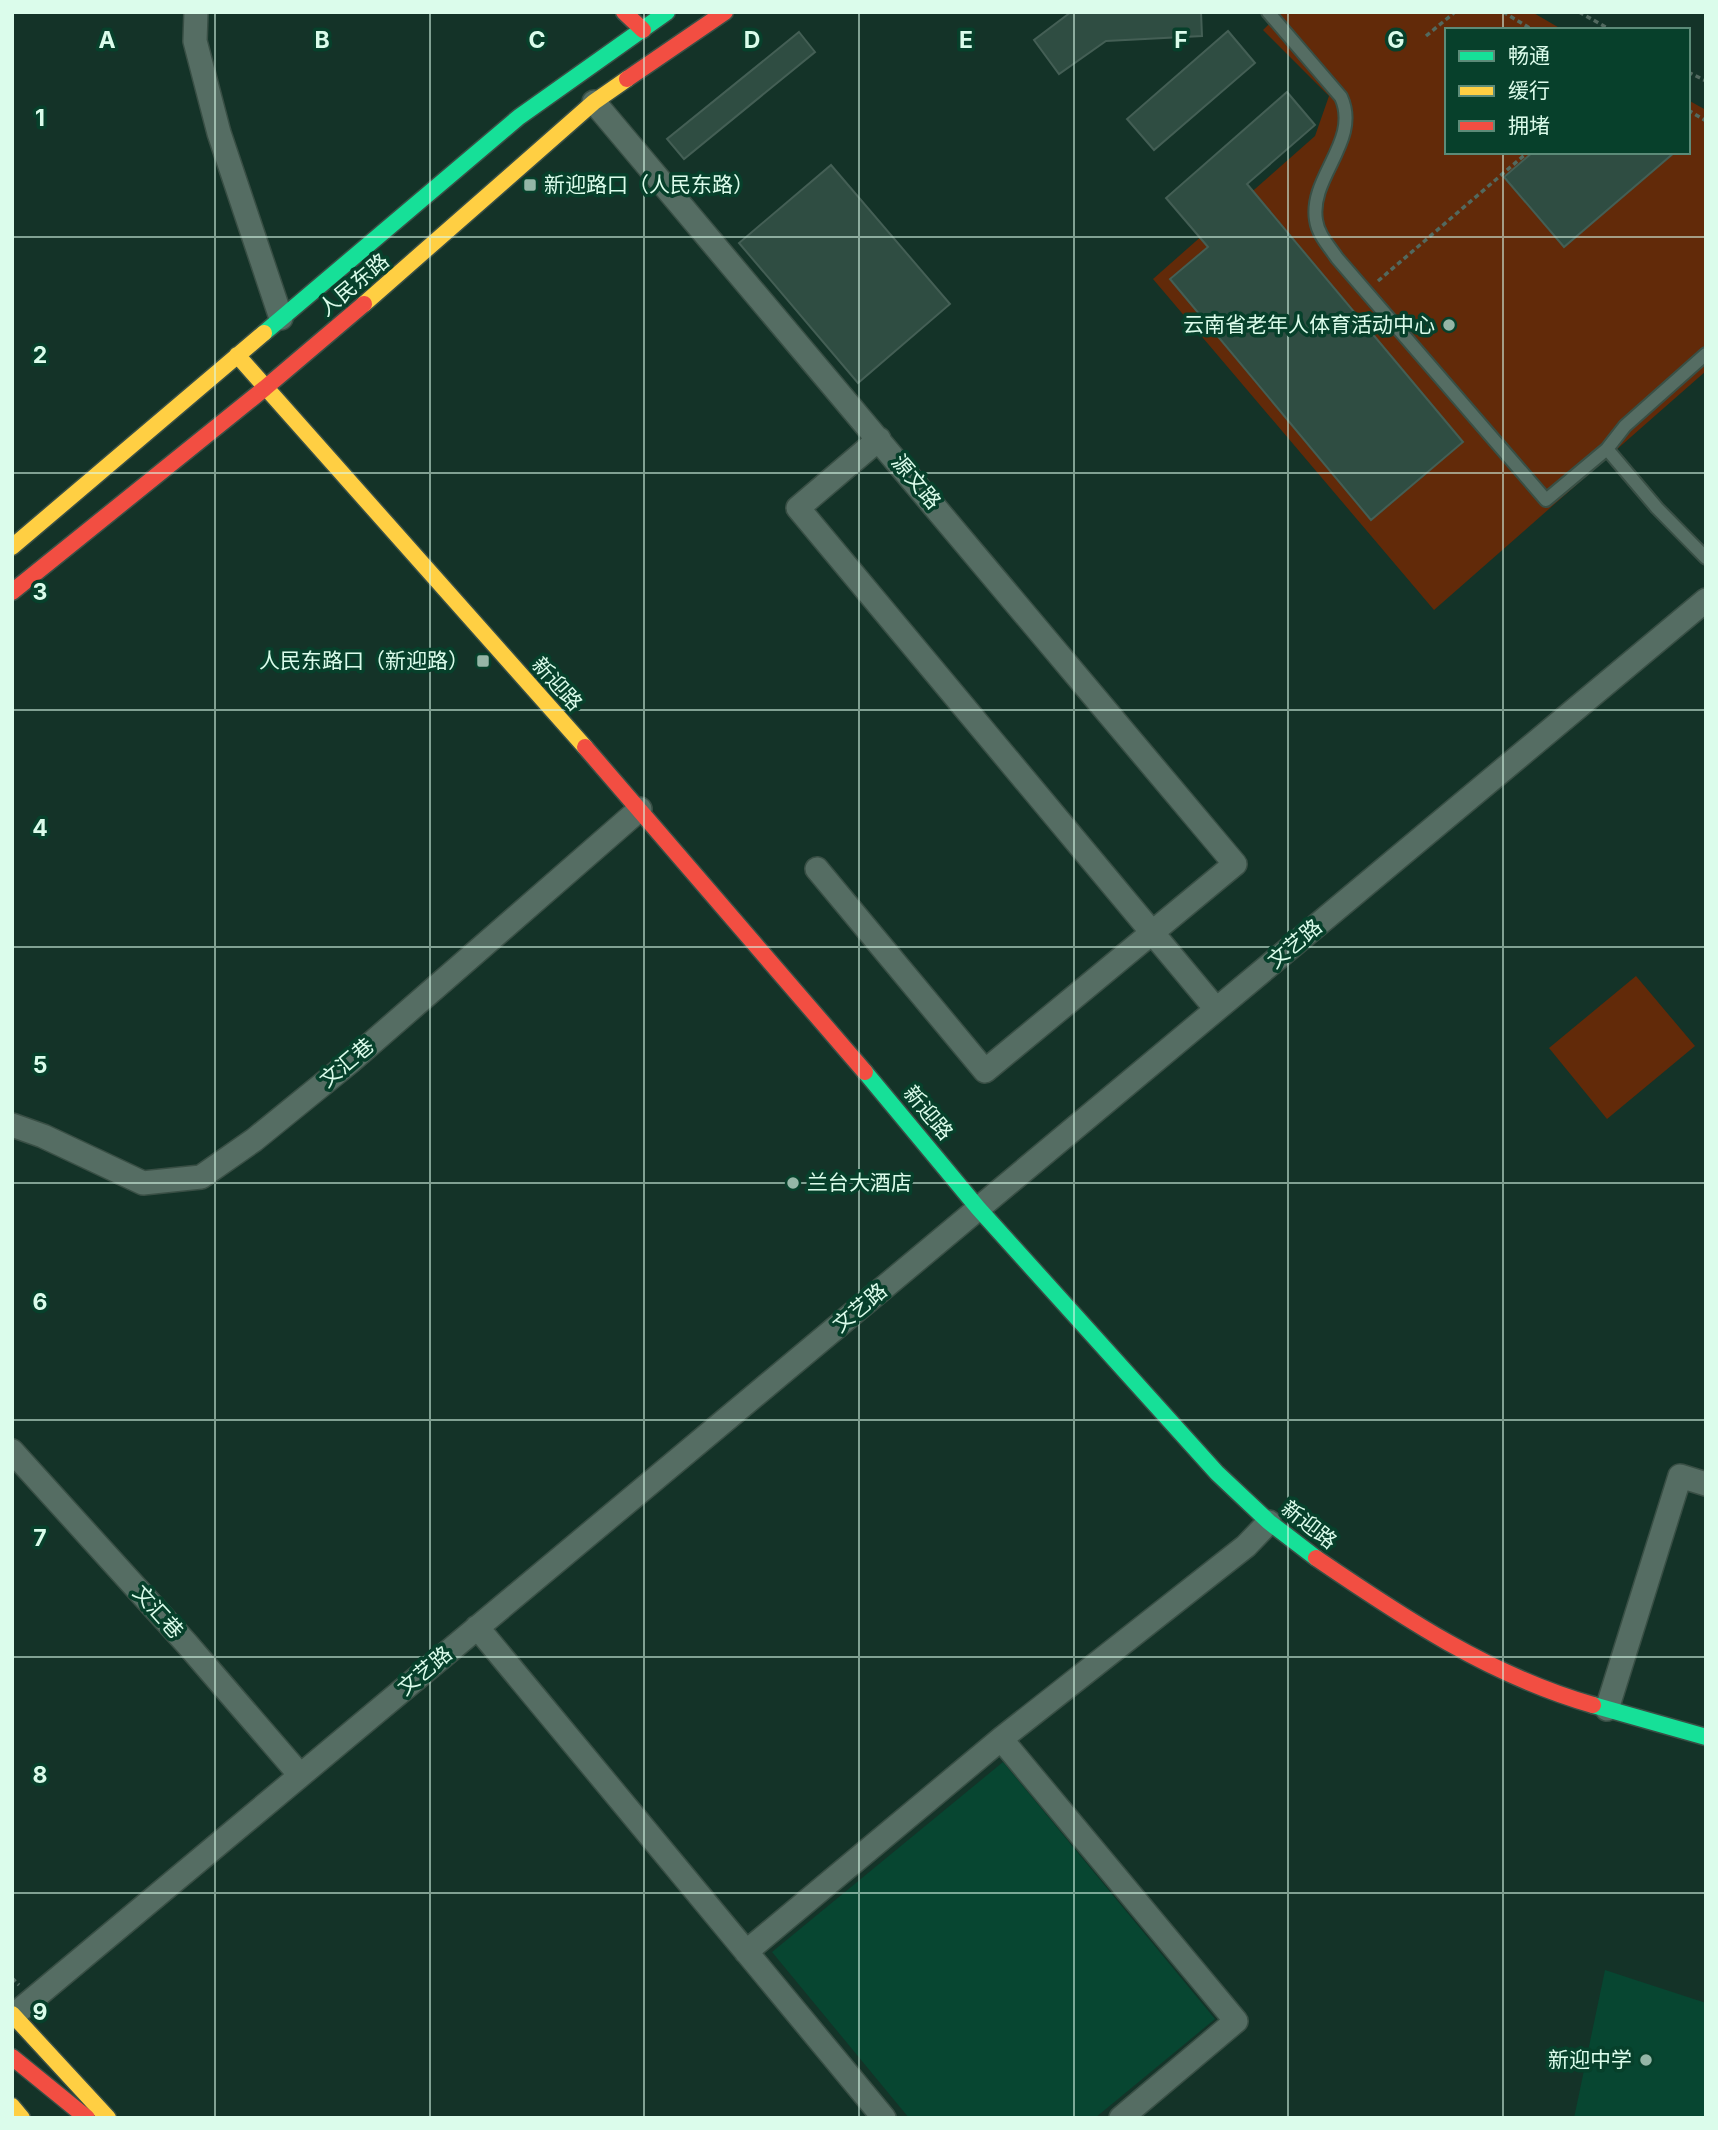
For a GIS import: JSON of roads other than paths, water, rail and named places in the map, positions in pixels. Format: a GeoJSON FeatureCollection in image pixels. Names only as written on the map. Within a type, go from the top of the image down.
{"type":"FeatureCollection","features":[{"type":"Feature","properties":{"kind":"main road"},"geometry":{"type":"LineString","coordinates":[[624,12],[643,30]]}},
{"type":"Feature","properties":{"kind":"main road","name":"人民东路"},"geometry":{"type":"LineString","coordinates":[[12,547],[519,117],[667,12]]}},
{"type":"Feature","properties":{"kind":"main road","name":"人民东路"},"geometry":{"type":"LineString","coordinates":[[12,592],[265,388],[424,253],[490,191],[594,102],[725,12]]}},
{"type":"Feature","properties":{"kind":"main road","name":"新迎路"},"geometry":{"type":"LineString","coordinates":[[237,355],[640,809],[919,1135],[978,1208],[1217,1473],[1269,1522],[1300,1547],[1412,1623],[1485,1663],[1607,1709],[1706,1737]]}},
{"type":"Feature","properties":{"kind":"main road"},"geometry":{"type":"LineString","coordinates":[[13,2014],[108,2118]]}},
{"type":"Feature","properties":{"kind":"main road"},"geometry":{"type":"LineString","coordinates":[[12,2057],[88,2118]]}},
{"type":"Feature","properties":{"kind":"main road"},"geometry":{"type":"LineString","coordinates":[[12,2065],[49,2108]]}},
{"type":"Feature","properties":{"kind":"main road"},"geometry":{"type":"LineString","coordinates":[[12,2106],[22,2118]]}},
{"type":"Feature","properties":{"kind":"street"},"geometry":{"type":"LineString","coordinates":[[196,12],[195,41],[219,133],[281,318]]}},
{"type":"Feature","properties":{"kind":"street","name":"源文路"},"geometry":{"type":"LineString","coordinates":[[594,102],[1235,864],[1152,933]]}},
{"type":"Feature","properties":{"kind":"street"},"geometry":{"type":"LineString","coordinates":[[879,439],[798,508],[1216,1009]]}},
{"type":"Feature","properties":{"kind":"street","name":"文艺路"},"geometry":{"type":"LineString","coordinates":[[13,2014],[1706,600]]}},
{"type":"Feature","properties":{"kind":"street","name":"文汇巷"},"geometry":{"type":"LineString","coordinates":[[12,1125],[43,1136],[143,1183],[201,1177],[254,1140],[350,1062],[640,809]]}},
{"type":"Feature","properties":{"kind":"street"},"geometry":{"type":"LineString","coordinates":[[817,869],[985,1071],[1152,933]]}},
{"type":"Feature","properties":{"kind":"street","name":"文汇巷"},"geometry":{"type":"LineString","coordinates":[[12,1451],[187,1644],[300,1775]]}},
{"type":"Feature","properties":{"kind":"street"},"geometry":{"type":"LineString","coordinates":[[1607,1709],[1680,1476],[1706,1484]]}},
{"type":"Feature","properties":{"kind":"street"},"geometry":{"type":"LineString","coordinates":[[746,1952],[1001,1739],[1246,1546],[1269,1522]]}},
{"type":"Feature","properties":{"kind":"street"},"geometry":{"type":"LineString","coordinates":[[477,1627],[884,2118]]}},
{"type":"Feature","properties":{"kind":"street"},"geometry":{"type":"LineString","coordinates":[[1001,1739],[1236,2021],[1121,2118]]}},
{"type":"Feature","properties":{"kind":"lane"},"geometry":{"type":"LineString","coordinates":[[1268,12],[1341,97],[1346,109],[1347,122],[1340,145],[1324,178],[1316,210],[1316,222],[1322,237],[1546,500],[1607,449],[1625,426],[1706,354]]}},
{"type":"Feature","properties":{"kind":"lane"},"geometry":{"type":"LineString","coordinates":[[1607,449],[1657,508],[1706,558]]}},
{"type":"Feature","properties":{"kind":"place","name":"新迎路口（人民东路）"},"geometry":{"type":"Point","coordinates":[530,185]}},
{"type":"Feature","properties":{"kind":"place","name":"云南省老年人体育活动中心"},"geometry":{"type":"Point","coordinates":[1449,325]}},
{"type":"Feature","properties":{"kind":"place","name":"人民东路口（新迎路）"},"geometry":{"type":"Point","coordinates":[483,661]}},
{"type":"Feature","properties":{"kind":"place","name":"兰台大酒店"},"geometry":{"type":"Point","coordinates":[793,1183]}},
{"type":"Feature","properties":{"kind":"place","name":"新迎中学"},"geometry":{"type":"Point","coordinates":[1646,2060]}}]}
